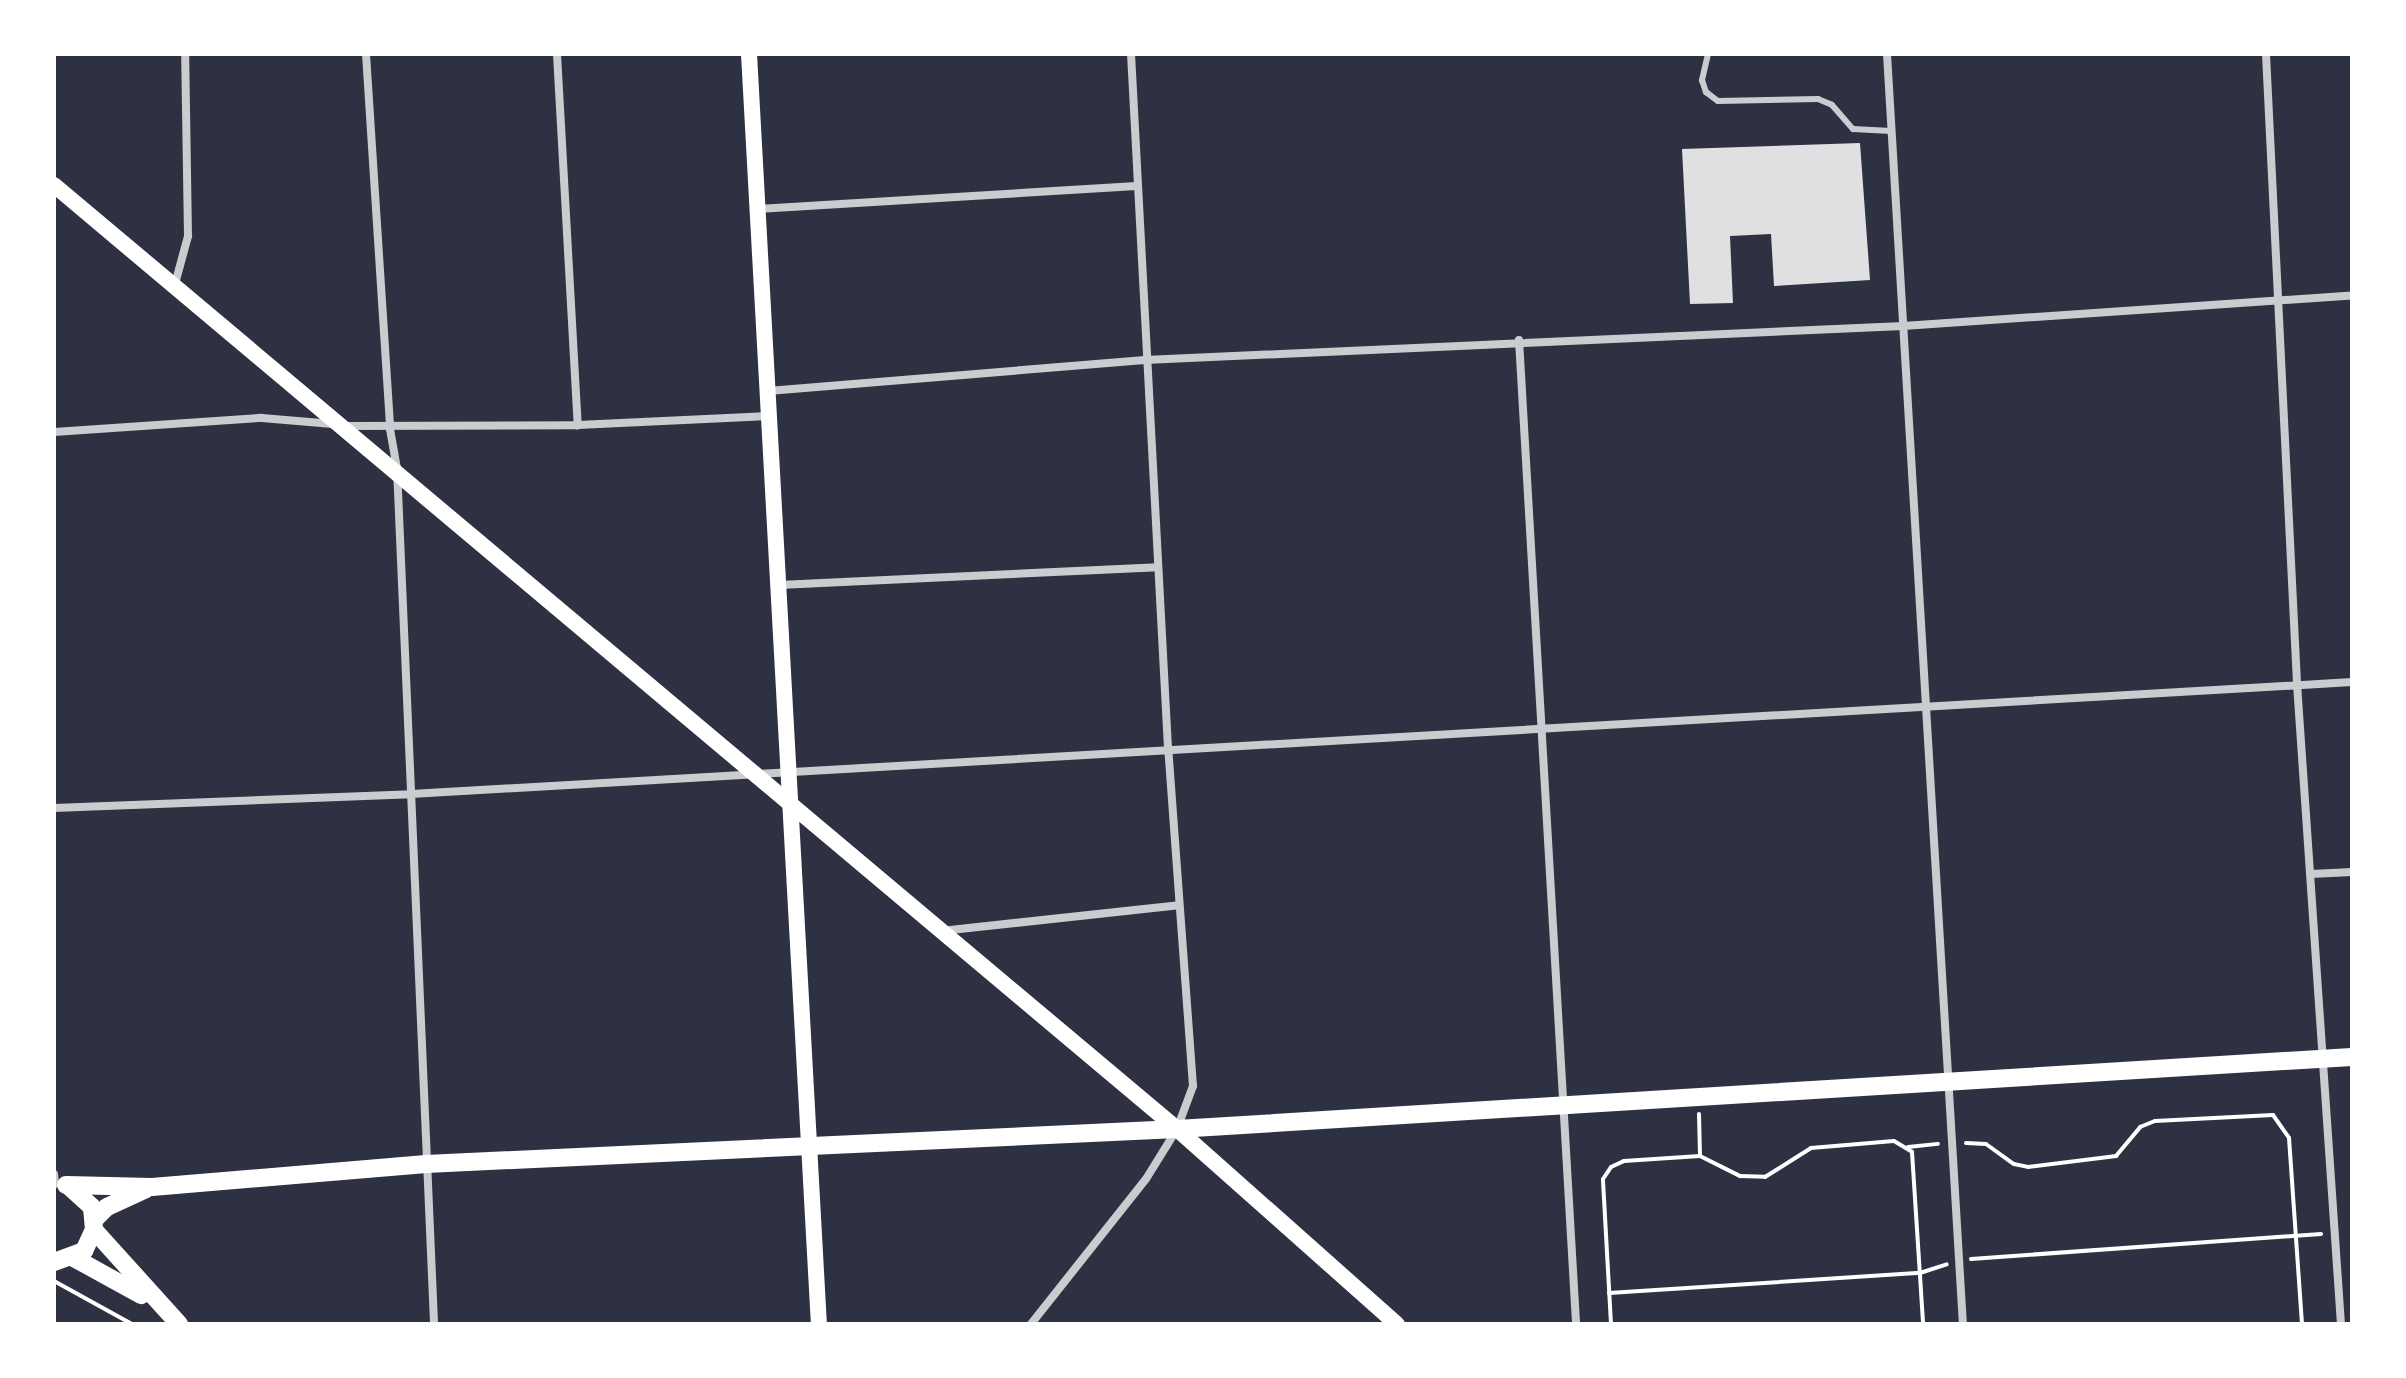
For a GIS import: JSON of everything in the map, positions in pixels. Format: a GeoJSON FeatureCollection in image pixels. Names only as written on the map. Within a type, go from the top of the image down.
{"type":"FeatureCollection","features":[{"type":"Feature","properties":{"kind":"main road"},"geometry":{"type":"LineString","coordinates":[[749,54],[819,1324]]}},
{"type":"Feature","properties":{"kind":"main road"},"geometry":{"type":"LineString","coordinates":[[54,185],[397,468],[936,931],[1177,1129],[1397,1324]]}},
{"type":"Feature","properties":{"kind":"main road"},"geometry":{"type":"LineString","coordinates":[[57,1182],[152,1187],[426,1164],[1177,1129],[2352,1057]]}},
{"type":"Feature","properties":{"kind":"main road"},"geometry":{"type":"LineString","coordinates":[[57,1182],[86,1198],[95,1225],[159,1306],[179,1324]]}},
{"type":"Feature","properties":{"kind":"main road"},"geometry":{"type":"LineString","coordinates":[[74,1258],[107,1207],[152,1187]]}},
{"type":"Feature","properties":{"kind":"main road"},"geometry":{"type":"LineString","coordinates":[[54,1262],[74,1258],[159,1306]]}},
{"type":"Feature","properties":{"kind":"street"},"geometry":{"type":"LineString","coordinates":[[175,284],[188,236],[185,54]]}},
{"type":"Feature","properties":{"kind":"street"},"geometry":{"type":"LineString","coordinates":[[366,54],[390,429],[397,468],[434,1324]]}},
{"type":"Feature","properties":{"kind":"street"},"geometry":{"type":"LineString","coordinates":[[557,54],[578,425]]}},
{"type":"Feature","properties":{"kind":"street"},"geometry":{"type":"LineString","coordinates":[[1031,1324],[1146,1179],[1177,1129],[1193,1086],[1168,748],[1131,54]]}},
{"type":"Feature","properties":{"kind":"street"},"geometry":{"type":"LineString","coordinates":[[1887,54],[1923,703],[1963,1324]]}},
{"type":"Feature","properties":{"kind":"street"},"geometry":{"type":"LineString","coordinates":[[2266,54],[2297,684],[2326,1058],[2341,1324]]}},
{"type":"Feature","properties":{"kind":"street"},"geometry":{"type":"LineString","coordinates":[[759,209],[1136,186]]}},
{"type":"Feature","properties":{"kind":"street"},"geometry":{"type":"LineString","coordinates":[[768,391],[1145,360],[1519,340],[1903,326],[2352,295]]}},
{"type":"Feature","properties":{"kind":"street"},"geometry":{"type":"LineString","coordinates":[[1519,340],[1576,1324]]}},
{"type":"Feature","properties":{"kind":"street"},"geometry":{"type":"LineString","coordinates":[[54,432],[262,418],[390,429],[578,425],[769,416]]}},
{"type":"Feature","properties":{"kind":"street"},"geometry":{"type":"LineString","coordinates":[[778,585],[1158,567]]}},
{"type":"Feature","properties":{"kind":"street"},"geometry":{"type":"LineString","coordinates":[[54,808],[411,794],[788,768],[1923,703],[2352,682]]}},
{"type":"Feature","properties":{"kind":"street"},"geometry":{"type":"LineString","coordinates":[[2311,874],[2352,872]]}},
{"type":"Feature","properties":{"kind":"street"},"geometry":{"type":"LineString","coordinates":[[936,931],[1179,905]]}},
{"type":"Feature","properties":{"kind":"lane"},"geometry":{"type":"LineString","coordinates":[[1708,54],[1702,80],[1718,101],[1818,99],[1832,105],[1853,129],[1891,131]]}},
{"type":"Feature","properties":{"kind":"path"},"geometry":{"type":"LineString","coordinates":[[1699,1099],[1700,1156]]}},
{"type":"Feature","properties":{"kind":"path"},"geometry":{"type":"LineString","coordinates":[[1611,1324],[1603,1179],[1624,1161],[1700,1156],[1740,1176],[1765,1177],[1811,1148],[1894,1141],[1908,1147],[1986,1144],[2014,1164],[2028,1167],[2116,1156],[2140,1127],[2155,1121],[2273,1115],[2289,1138],[2302,1324]]}},
{"type":"Feature","properties":{"kind":"path"},"geometry":{"type":"LineString","coordinates":[[1908,1147],[1923,1324]]}},
{"type":"Feature","properties":{"kind":"path"},"geometry":{"type":"LineString","coordinates":[[1609,1293],[1920,1273],[1959,1260],[2336,1233]]}},
{"type":"Feature","properties":{"kind":"path"},"geometry":{"type":"LineString","coordinates":[[54,1281],[132,1324]]}},
{"type":"Feature","properties":{"kind":"building"},"geometry":{"type":"Polygon","coordinates":[[[1860,143],[1870,280],[1774,286],[1771,234],[1730,236],[1733,303],[1690,304],[1682,149],[1860,143]]]}}]}
